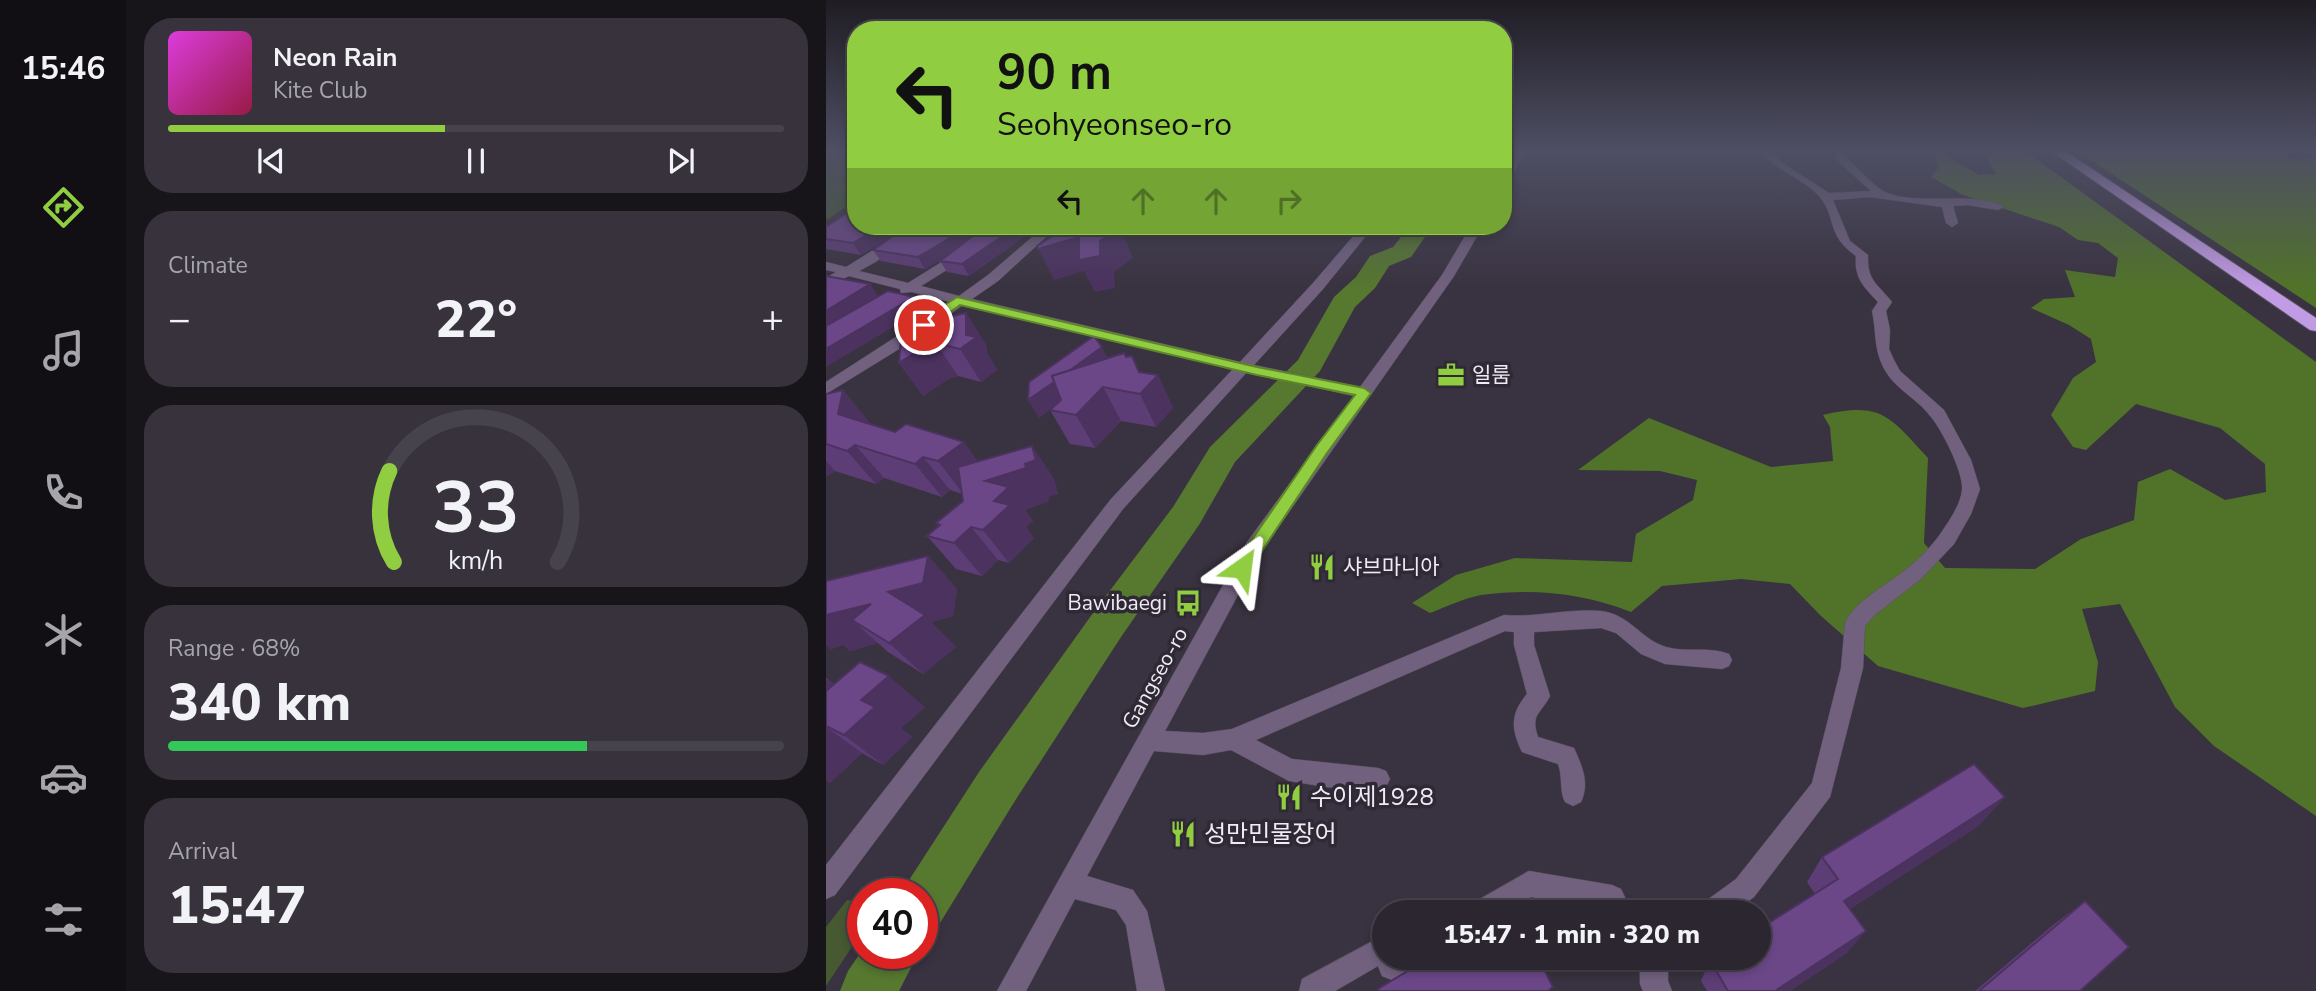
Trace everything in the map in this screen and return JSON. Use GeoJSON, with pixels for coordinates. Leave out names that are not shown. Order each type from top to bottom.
{"type":"FeatureCollection","features":[{"type":"Feature","properties":{"kind":"highway"},"geometry":{"type":"LineString","coordinates":[[2125,197],[2316,326]]}},
{"type":"Feature","properties":{"kind":"highway"},"geometry":{"type":"LineString","coordinates":[[2139,197],[2316,314]]}},
{"type":"Feature","properties":{"kind":"street"},"geometry":{"type":"LineString","coordinates":[[1728,900],[1745,888],[1822,789],[1853,668],[1855,623],[1869,608],[1914,574],[1947,539],[1962,514],[1971,489],[1963,460],[1938,414],[1894,373],[1887,360],[1882,349],[1883,330],[1879,311],[1885,302],[1865,280],[1861,271],[1862,256],[1845,243],[1826,197]]}},
{"type":"Feature","properties":{"kind":"street"},"geometry":{"type":"LineString","coordinates":[[1887,197],[1947,205],[1967,202],[1998,207]]}},
{"type":"Feature","properties":{"kind":"street"},"geometry":{"type":"LineString","coordinates":[[1947,205],[1952,223]]}},
{"type":"Feature","properties":{"kind":"street"},"geometry":{"type":"LineString","coordinates":[[826,283],[873,258],[906,235]]}},
{"type":"Feature","properties":{"kind":"street"},"geometry":{"type":"LineString","coordinates":[[891,299],[957,258],[986,235]]}},
{"type":"Feature","properties":{"kind":"street"},"geometry":{"type":"LineString","coordinates":[[826,389],[907,338],[957,300],[993,278],[1042,235]]}},
{"type":"Feature","properties":{"kind":"street"},"geometry":{"type":"LineString","coordinates":[[826,886],[1117,504],[1161,454],[1250,369],[1361,235]]}},
{"type":"Feature","properties":{"kind":"street","name":"Gangseo-ro"},"geometry":{"type":"LineString","coordinates":[[1011,991],[1254,547],[1448,276],[1472,235]]}},
{"type":"Feature","properties":{"kind":"street"},"geometry":{"type":"LineString","coordinates":[[826,266],[957,300],[1364,393]]}},
{"type":"Feature","properties":{"kind":"street"},"geometry":{"type":"LineString","coordinates":[[1147,740],[1203,744],[1233,739],[1504,623],[1524,626],[1578,621],[1613,622],[1665,657],[1722,660]]}},
{"type":"Feature","properties":{"kind":"street"},"geometry":{"type":"LineString","coordinates":[[1524,626],[1524,645],[1539,696],[1523,714],[1521,725],[1530,745],[1566,755],[1573,772],[1573,794]]}},
{"type":"Feature","properties":{"kind":"street"},"geometry":{"type":"LineString","coordinates":[[1233,739],[1289,771],[1378,779]]}},
{"type":"Feature","properties":{"kind":"street"},"geometry":{"type":"LineString","coordinates":[[1069,884],[1124,900],[1138,920],[1151,991]]}},
{"type":"Feature","properties":{"kind":"street"},"geometry":{"type":"LineString","coordinates":[[1502,900],[1529,884],[1613,900]]}},
{"type":"Feature","properties":{"kind":"street"},"geometry":{"type":"LineString","coordinates":[[1312,989],[1372,955]]}},
{"type":"Feature","properties":{"kind":"green space"},"geometry":{"type":"Polygon","coordinates":[[[826,197],[847,197],[847,206],[826,219],[826,197]]]}},
{"type":"Feature","properties":{"kind":"green space"},"geometry":{"type":"Polygon","coordinates":[[[1970,197],[2089,197],[2316,362],[2316,816],[2214,746],[2175,707],[2120,604],[2082,609],[2098,662],[2095,691],[2023,708],[1878,666],[1821,616],[1790,584],[1741,579],[1662,586],[1631,612],[1595,600],[1538,592],[1481,595],[1430,613],[1412,603],[1456,575],[1515,558],[1632,562],[1636,534],[1693,500],[1697,480],[1660,471],[1578,470],[1649,418],[1771,467],[1833,461],[1830,427],[1823,415],[1859,410],[1883,416],[1904,432],[1928,458],[1924,543],[1945,568],[2035,569],[2081,539],[2134,520],[2138,482],[2170,469],[2225,500],[2266,492],[2265,464],[2220,428],[2136,404],[2086,450],[2073,447],[2051,415],[2073,378],[2096,362],[2091,339],[2069,325],[2031,308],[2044,299],[2075,297],[2065,270],[2115,277],[2118,258],[2098,243],[2078,240],[2059,227],[1970,197]]]}},
{"type":"Feature","properties":{"kind":"green space"},"geometry":{"type":"Polygon","coordinates":[[[2147,197],[2316,197],[2316,308],[2147,197]]]}},
{"type":"Feature","properties":{"kind":"green space"},"geometry":{"type":"Polygon","coordinates":[[[847,900],[847,954],[826,986],[826,927],[847,900]]]}},
{"type":"Feature","properties":{"kind":"building"},"geometry":{"type":"Polygon","coordinates":[[[847,213],[847,235],[867,235],[853,243],[826,239],[826,227],[847,213]]]}},
{"type":"Feature","properties":{"kind":"building"},"geometry":{"type":"Polygon","coordinates":[[[894,235],[953,235],[918,257],[873,250],[894,235]]]}},
{"type":"Feature","properties":{"kind":"building"},"geometry":{"type":"Polygon","coordinates":[[[974,235],[1004,235],[962,264],[940,261],[974,235]]]}},
{"type":"Feature","properties":{"kind":"building"},"geometry":{"type":"Polygon","coordinates":[[[1054,235],[1109,235],[1100,241],[1100,256],[1079,260],[1079,237],[1038,249],[1037,246],[1054,235]]]}},
{"type":"Feature","properties":{"kind":"building"},"geometry":{"type":"Polygon","coordinates":[[[826,276],[870,284],[826,311],[826,276]]]}},
{"type":"Feature","properties":{"kind":"building"},"geometry":{"type":"Polygon","coordinates":[[[888,291],[914,297],[826,349],[826,326],[888,291]]]}},
{"type":"Feature","properties":{"kind":"building"},"geometry":{"type":"Polygon","coordinates":[[[966,313],[966,335],[977,337],[960,349],[936,343],[927,345],[899,363],[902,327],[966,313]]]}},
{"type":"Feature","properties":{"kind":"building"},"geometry":{"type":"Polygon","coordinates":[[[1094,336],[1102,347],[1069,371],[1052,376],[1054,382],[1028,400],[1029,382],[1094,336]]]}},
{"type":"Feature","properties":{"kind":"building"},"geometry":{"type":"Polygon","coordinates":[[[1124,353],[1126,357],[1132,356],[1139,372],[1158,375],[1140,394],[1103,387],[1076,415],[1050,410],[1061,400],[1052,376],[1124,353]]]}},
{"type":"Feature","properties":{"kind":"building"},"geometry":{"type":"Polygon","coordinates":[[[843,390],[838,414],[895,432],[906,424],[964,442],[938,461],[923,457],[915,464],[855,445],[847,451],[826,444],[826,394],[843,390]]]}},
{"type":"Feature","properties":{"kind":"building"},"geometry":{"type":"Polygon","coordinates":[[[1032,446],[1036,460],[1025,464],[1026,468],[985,481],[1009,487],[994,501],[1010,505],[983,530],[971,527],[954,543],[927,536],[940,525],[936,523],[963,501],[958,467],[1032,446]]]}},
{"type":"Feature","properties":{"kind":"building"},"geometry":{"type":"Polygon","coordinates":[[[928,556],[923,583],[888,592],[925,615],[889,643],[852,620],[871,604],[826,615],[826,581],[928,556]]]}},
{"type":"Feature","properties":{"kind":"building"},"geometry":{"type":"Polygon","coordinates":[[[860,662],[889,676],[861,700],[875,707],[844,735],[826,726],[826,691],[860,662]]]}},
{"type":"Feature","properties":{"kind":"building"},"geometry":{"type":"Polygon","coordinates":[[[1974,764],[2005,797],[1844,901],[1866,931],[1775,991],[1728,991],[1716,970],[1771,970],[1771,921],[1838,879],[1822,857],[1974,764]]]}},
{"type":"Feature","properties":{"kind":"building"},"geometry":{"type":"Polygon","coordinates":[[[2085,901],[2129,947],[2080,991],[1979,991],[2085,901]]]}},
{"type":"Feature","properties":{"kind":"building"},"geometry":{"type":"Polygon","coordinates":[[[1409,970],[1544,970],[1553,987],[1548,991],[1378,989],[1409,970]]]}},
{"type":"Feature","properties":{"kind":"waterway"},"geometry":{"type":"LineString","coordinates":[[938,880],[996,788],[1107,625],[1186,516],[1222,455],[1310,365],[1344,303],[1366,282],[1379,261],[1402,252],[1413,235]]}},
{"type":"Feature","properties":{"kind":"waterway"},"geometry":{"type":"LineString","coordinates":[[868,991],[882,969]]}},
{"type":"Feature","properties":{"kind":"place","name":"일룸"},"geometry":{"type":"Point","coordinates":[1451,375]}},
{"type":"Feature","properties":{"kind":"place","name":"샤브마니아"},"geometry":{"type":"Point","coordinates":[1322,567]}},
{"type":"Feature","properties":{"kind":"place","name":"Bawibaegi"},"geometry":{"type":"Point","coordinates":[1188,603]}},
{"type":"Feature","properties":{"kind":"place","name":"수이제1928"},"geometry":{"type":"Point","coordinates":[1289,797]}},
{"type":"Feature","properties":{"kind":"place","name":"성만민물장어"},"geometry":{"type":"Point","coordinates":[1183,834]}},
{"type":"Feature","properties":{"kind":"route"},"geometry":{"type":"LineString","coordinates":[[924,325],[957,300],[1257,371],[1364,393],[1322,449],[1242,568]]}}]}
